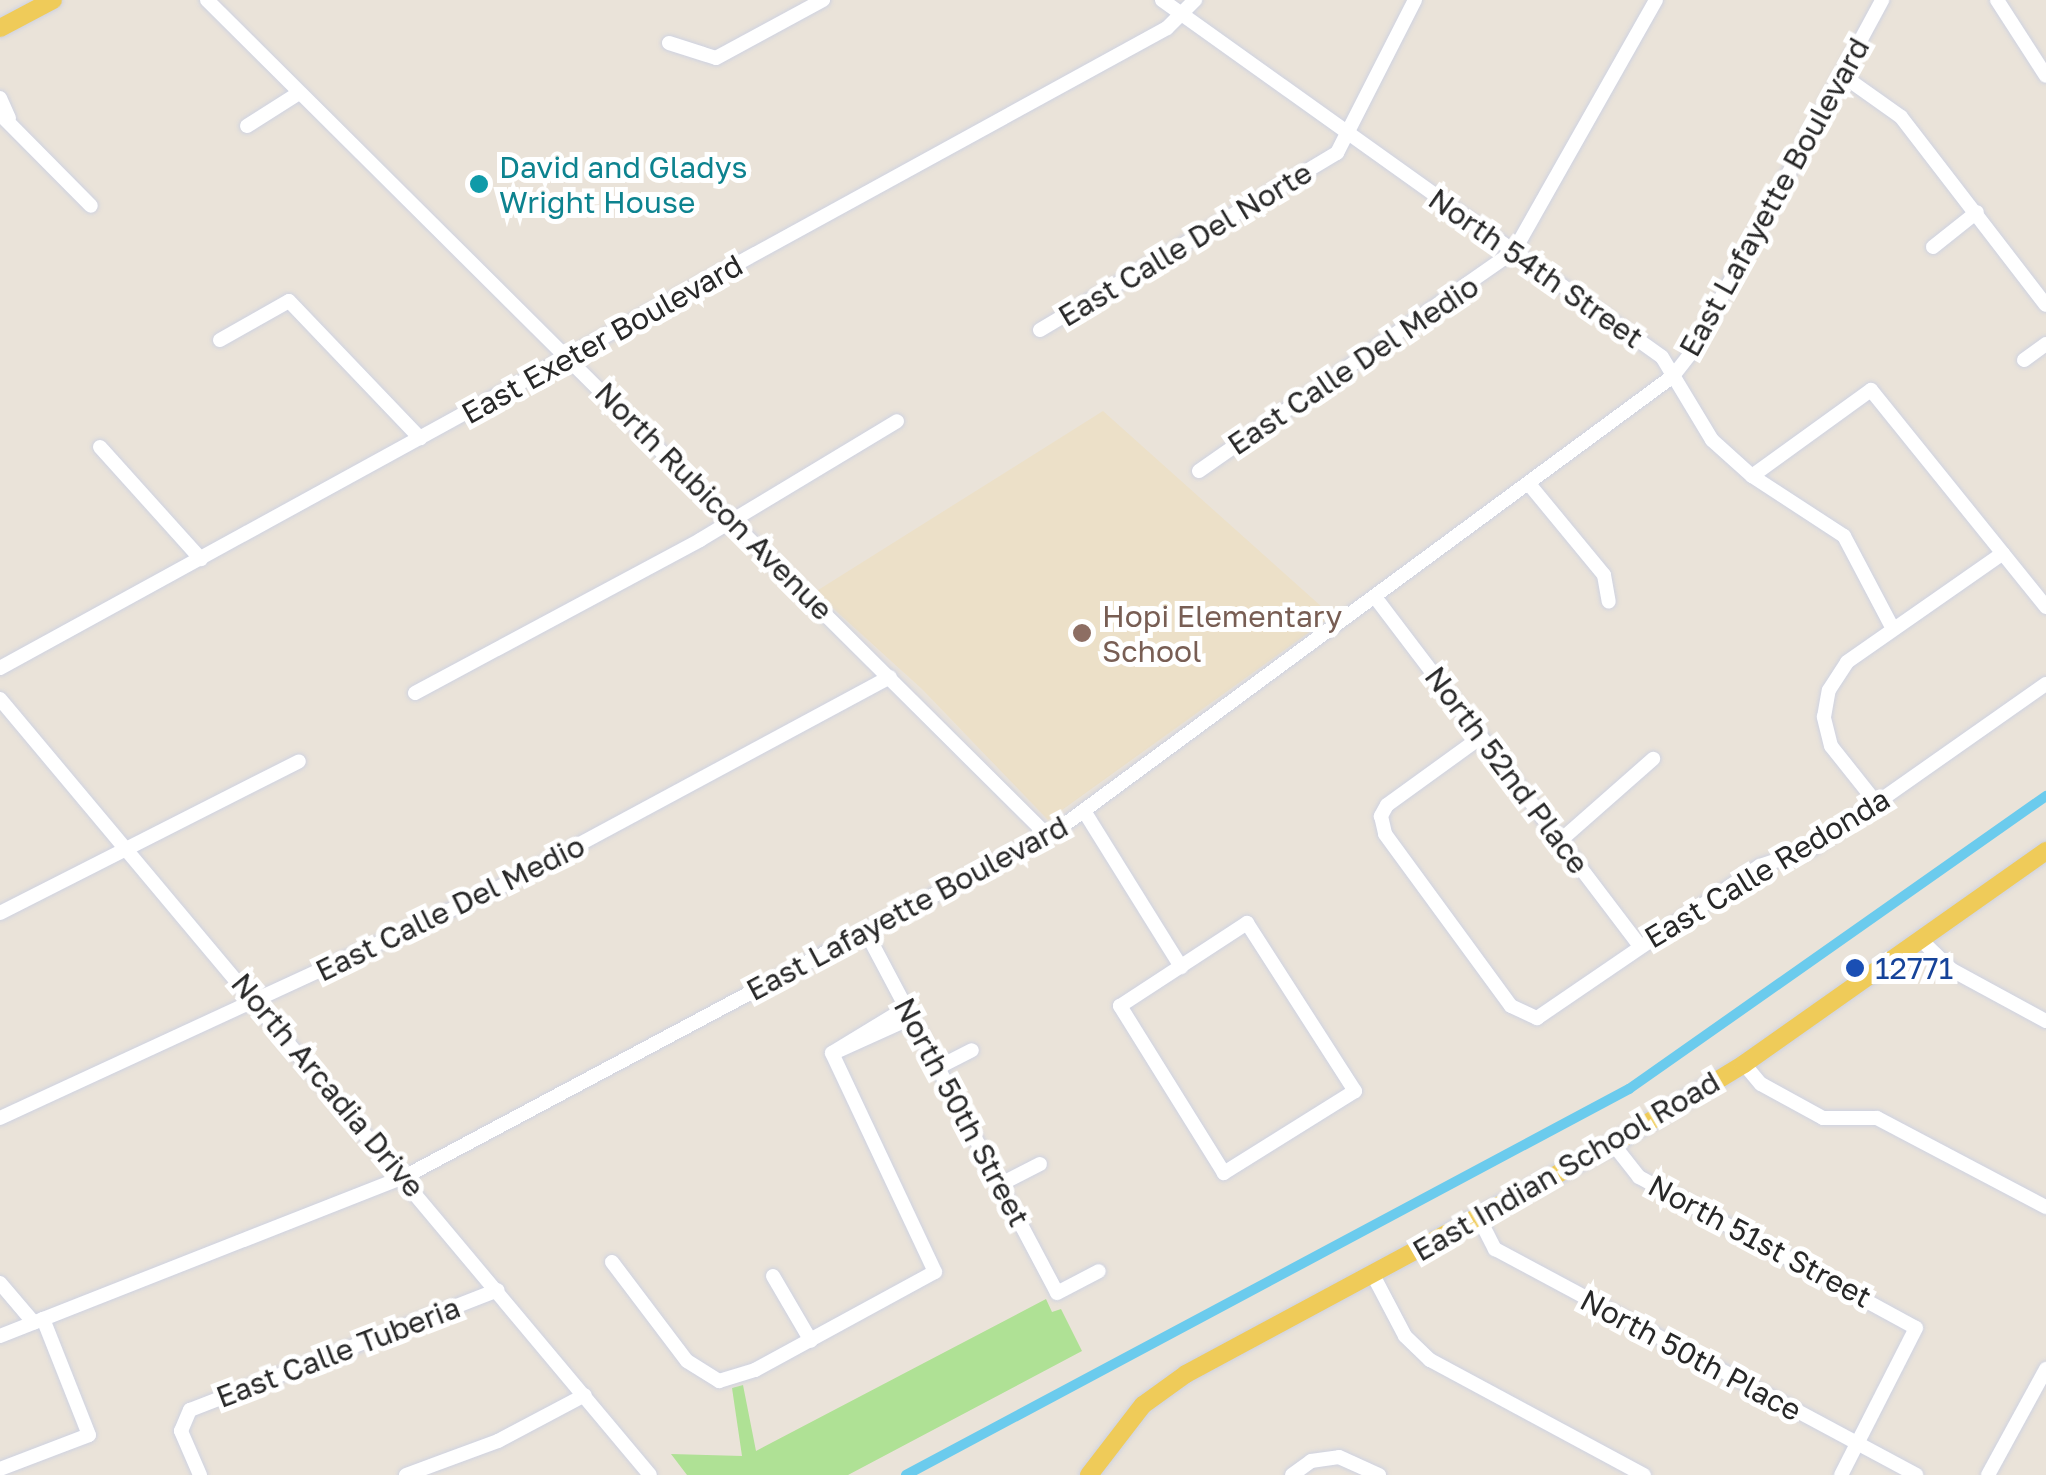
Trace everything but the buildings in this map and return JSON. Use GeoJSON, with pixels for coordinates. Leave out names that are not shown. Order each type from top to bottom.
{"type":"FeatureCollection","features":[{"type":"Feature","properties":{"kind":"main road"},"geometry":{"type":"LineString","coordinates":[[0,28],[53,0]]}},
{"type":"Feature","properties":{"kind":"main road","name":"East Indian School Road"},"geometry":{"type":"LineString","coordinates":[[1089,1475],[1153,1397],[1373,1274],[1480,1220],[1744,1064],[2046,851]]}},
{"type":"Feature","properties":{"kind":"street","name":"North Rubicon Avenue"},"geometry":{"type":"LineString","coordinates":[[207,0],[1048,836]]}},
{"type":"Feature","properties":{"kind":"street"},"geometry":{"type":"LineString","coordinates":[[670,42],[716,58],[824,0]]}},
{"type":"Feature","properties":{"kind":"street","name":"North 54th Street"},"geometry":{"type":"LineString","coordinates":[[1162,0],[1662,357],[1712,440],[1752,476],[1834,524],[1894,629]]}},
{"type":"Feature","properties":{"kind":"street","name":"East Exeter Boulevard"},"geometry":{"type":"LineString","coordinates":[[0,668],[1183,15],[1195,0]]}},
{"type":"Feature","properties":{"kind":"street","name":"East Calle Del Norte"},"geometry":{"type":"LineString","coordinates":[[1040,330],[1337,153],[1416,0]]}},
{"type":"Feature","properties":{"kind":"street","name":"East Calle Del Medio"},"geometry":{"type":"LineString","coordinates":[[1199,471],[1514,251],[1656,0]]}},
{"type":"Feature","properties":{"kind":"street","name":"East Lafayette Boulevard"},"geometry":{"type":"LineString","coordinates":[[0,1336],[406,1176],[1048,836],[1084,811],[1673,376],[1694,350],[1882,0]]}},
{"type":"Feature","properties":{"kind":"street"},"geometry":{"type":"LineString","coordinates":[[1997,0],[2046,76]]}},
{"type":"Feature","properties":{"kind":"street"},"geometry":{"type":"LineString","coordinates":[[1842,75],[1885,99],[2046,305]]}},
{"type":"Feature","properties":{"kind":"street"},"geometry":{"type":"LineString","coordinates":[[248,126],[299,93]]}},
{"type":"Feature","properties":{"kind":"street"},"geometry":{"type":"LineString","coordinates":[[0,98],[4,116],[92,206]]}},
{"type":"Feature","properties":{"kind":"street"},"geometry":{"type":"LineString","coordinates":[[1933,247],[1977,212]]}},
{"type":"Feature","properties":{"kind":"street"},"geometry":{"type":"LineString","coordinates":[[220,340],[289,302],[420,438]]}},
{"type":"Feature","properties":{"kind":"street"},"geometry":{"type":"LineString","coordinates":[[2024,360],[2046,344]]}},
{"type":"Feature","properties":{"kind":"street"},"geometry":{"type":"LineString","coordinates":[[1752,476],[1871,390],[2046,607]]}},
{"type":"Feature","properties":{"kind":"street"},"geometry":{"type":"LineString","coordinates":[[415,693],[732,522],[897,422]]}},
{"type":"Feature","properties":{"kind":"street"},"geometry":{"type":"LineString","coordinates":[[100,447],[201,559]]}},
{"type":"Feature","properties":{"kind":"street"},"geometry":{"type":"LineString","coordinates":[[1529,484],[1604,575],[1609,602]]}},
{"type":"Feature","properties":{"kind":"street"},"geometry":{"type":"LineString","coordinates":[[1878,805],[1831,746],[1824,717],[1829,690],[1847,662],[2003,552]]}},
{"type":"Feature","properties":{"kind":"street","name":"North 52nd Place"},"geometry":{"type":"LineString","coordinates":[[1375,598],[1638,944]]}},
{"type":"Feature","properties":{"kind":"street","name":"East Calle Del Medio"},"geometry":{"type":"LineString","coordinates":[[0,1118],[259,1002],[498,888],[890,676]]}},
{"type":"Feature","properties":{"kind":"street","name":"East Calle Redonda"},"geometry":{"type":"LineString","coordinates":[[1481,736],[1387,805],[1381,816],[1385,834],[1511,1006],[1536,1018],[1638,944],[1760,866],[1812,849],[2046,684]]}},
{"type":"Feature","properties":{"kind":"street","name":"North Arcadia Drive"},"geometry":{"type":"LineString","coordinates":[[0,699],[406,1176],[650,1475]]}},
{"type":"Feature","properties":{"kind":"street"},"geometry":{"type":"LineString","coordinates":[[1561,840],[1653,759]]}},
{"type":"Feature","properties":{"kind":"street"},"geometry":{"type":"LineString","coordinates":[[0,914],[299,761]]}},
{"type":"Feature","properties":{"kind":"street"},"geometry":{"type":"LineString","coordinates":[[1084,811],[1180,967]]}},
{"type":"Feature","properties":{"kind":"street"},"geometry":{"type":"LineString","coordinates":[[1248,923],[1355,1091],[1224,1173],[1120,1006],[1180,967],[1248,923]]}},
{"type":"Feature","properties":{"kind":"street","name":"North 50th Street"},"geometry":{"type":"LineString","coordinates":[[866,932],[1057,1292],[1100,1271]]}},
{"type":"Feature","properties":{"kind":"street"},"geometry":{"type":"LineString","coordinates":[[1922,941],[1952,970],[2046,1020]]}},
{"type":"Feature","properties":{"kind":"street"},"geometry":{"type":"LineString","coordinates":[[612,1262],[687,1361],[719,1381],[811,1341],[935,1272],[832,1053],[909,1013]]}},
{"type":"Feature","properties":{"kind":"street"},"geometry":{"type":"LineString","coordinates":[[937,1068],[972,1050]]}},
{"type":"Feature","properties":{"kind":"street"},"geometry":{"type":"LineString","coordinates":[[1744,1064],[1761,1084],[1823,1118],[1888,1122],[2046,1208]]}},
{"type":"Feature","properties":{"kind":"street","name":"North 51st Street"},"geometry":{"type":"LineString","coordinates":[[1613,1144],[1639,1176],[1916,1328],[1858,1445]]}},
{"type":"Feature","properties":{"kind":"street"},"geometry":{"type":"LineString","coordinates":[[999,1186],[1040,1164]]}},
{"type":"Feature","properties":{"kind":"street","name":"North 50th Place"},"geometry":{"type":"LineString","coordinates":[[1480,1220],[1495,1249],[1916,1475]]}},
{"type":"Feature","properties":{"kind":"street"},"geometry":{"type":"LineString","coordinates":[[1373,1274],[1405,1336],[1430,1360],[1644,1475]]}},
{"type":"Feature","properties":{"kind":"street"},"geometry":{"type":"LineString","coordinates":[[773,1276],[811,1341]]}},
{"type":"Feature","properties":{"kind":"street"},"geometry":{"type":"LineString","coordinates":[[0,1283],[38,1321],[89,1435],[0,1469]]}},
{"type":"Feature","properties":{"kind":"street","name":"East Calle Tuberia"},"geometry":{"type":"LineString","coordinates":[[200,1475],[181,1418],[497,1290]]}},
{"type":"Feature","properties":{"kind":"street"},"geometry":{"type":"LineString","coordinates":[[1988,1475],[2041,1391],[2046,1368]]}},
{"type":"Feature","properties":{"kind":"street"},"geometry":{"type":"LineString","coordinates":[[406,1475],[498,1441],[585,1395]]}},
{"type":"Feature","properties":{"kind":"street"},"geometry":{"type":"LineString","coordinates":[[1842,1475],[1858,1445]]}},
{"type":"Feature","properties":{"kind":"street"},"geometry":{"type":"LineString","coordinates":[[1292,1475],[1312,1461],[1338,1457],[1379,1475]]}},
{"type":"Feature","properties":{"kind":"street"},"geometry":{"type":"LineString","coordinates":[[29,1458],[36,1475]]}},
{"type":"Feature","properties":{"kind":"shaded area","name":"Hopi Elementary School"},"geometry":{"type":"Polygon","coordinates":[[[1103,411],[1332,616],[1048,820],[922,689],[815,592],[1103,411]]]}},
{"type":"Feature","properties":{"kind":"green space"},"geometry":{"type":"Polygon","coordinates":[[[1046,1299],[1052,1312],[1061,1309],[1082,1351],[848,1475],[687,1475],[671,1454],[742,1456],[732,1388],[743,1385],[756,1451],[1046,1299]]]}},
{"type":"Feature","properties":{"kind":"waterway"},"geometry":{"type":"LineString","coordinates":[[906,1475],[1629,1089],[2046,796]]}},
{"type":"Feature","properties":{"kind":"place","name":"David and Gladys Wright House"},"geometry":{"type":"Point","coordinates":[479,184]}},
{"type":"Feature","properties":{"kind":"place","name":"Hopi Elementary School"},"geometry":{"type":"Point","coordinates":[1082,633]}},
{"type":"Feature","properties":{"kind":"place","name":"12771"},"geometry":{"type":"Point","coordinates":[1855,968]}}]}
